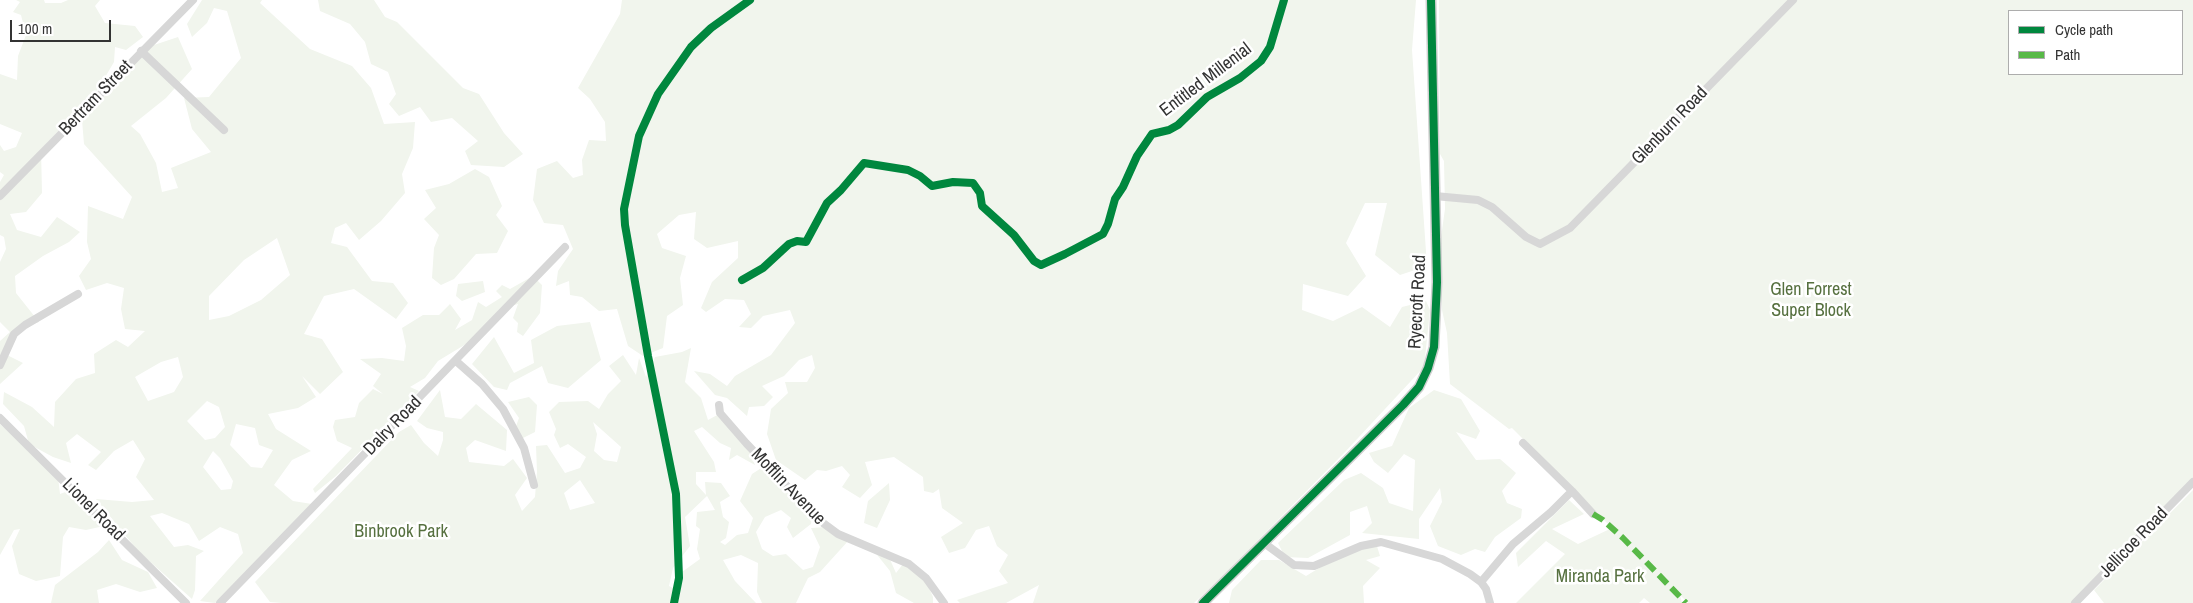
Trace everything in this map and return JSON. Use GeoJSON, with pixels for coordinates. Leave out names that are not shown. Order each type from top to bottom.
{"type":"FeatureCollection","features":[{"type":"Feature","properties":{"kind":"street","name":"Bertram Street"},"geometry":{"type":"LineString","coordinates":[[0,196],[193,0]]}},
{"type":"Feature","properties":{"kind":"street","name":"Ryecroft Road"},"geometry":{"type":"LineString","coordinates":[[1203,603],[1403,406],[1419,387],[1428,368],[1434,347],[1436,282],[1431,0]]}},
{"type":"Feature","properties":{"kind":"street","name":"Glenburn Road"},"geometry":{"type":"LineString","coordinates":[[1435,196],[1478,200],[1492,207],[1526,237],[1540,244],[1570,228],[1793,0]]}},
{"type":"Feature","properties":{"kind":"street"},"geometry":{"type":"LineString","coordinates":[[142,51],[224,130]]}},
{"type":"Feature","properties":{"kind":"street","name":"Dalry Road"},"geometry":{"type":"LineString","coordinates":[[220,603],[565,247]]}},
{"type":"Feature","properties":{"kind":"street"},"geometry":{"type":"LineString","coordinates":[[0,365],[14,334],[25,325],[78,294]]}},
{"type":"Feature","properties":{"kind":"street"},"geometry":{"type":"LineString","coordinates":[[456,360],[482,384],[503,409],[524,448],[534,485]]}},
{"type":"Feature","properties":{"kind":"street","name":"Mofflin Avenue"},"geometry":{"type":"LineString","coordinates":[[719,405],[720,413],[742,439],[819,520],[838,534],[909,564],[926,578],[944,603]]}},
{"type":"Feature","properties":{"kind":"street","name":"Lionel Road"},"geometry":{"type":"LineString","coordinates":[[0,418],[186,603]]}},
{"type":"Feature","properties":{"kind":"street"},"geometry":{"type":"LineString","coordinates":[[1523,443],[1572,490],[1593,514]]}},
{"type":"Feature","properties":{"kind":"street","name":"Jellicoe Road"},"geometry":{"type":"LineString","coordinates":[[2075,603],[2193,482]]}},
{"type":"Feature","properties":{"kind":"street"},"geometry":{"type":"LineString","coordinates":[[1481,582],[1513,544],[1551,512],[1572,490]]}},
{"type":"Feature","properties":{"kind":"street"},"geometry":{"type":"LineString","coordinates":[[1264,543],[1294,566],[1314,566],[1361,546],[1381,542],[1442,559],[1481,582],[1486,589],[1490,603]]}},
{"type":"Feature","properties":{"kind":"green space"},"geometry":{"type":"Polygon","coordinates":[[[16,0],[44,0],[45,3],[61,3],[68,0],[100,0],[95,6],[105,23],[135,26],[143,37],[126,50],[115,47],[114,62],[97,91],[41,149],[42,193],[26,212],[10,214],[17,230],[41,237],[57,217],[80,232],[69,242],[43,256],[15,276],[16,293],[39,322],[15,330],[5,354],[23,363],[0,384],[0,341],[10,332],[0,322],[0,262],[6,249],[4,237],[0,235],[0,182],[4,175],[0,172],[0,145],[4,151],[16,147],[22,133],[0,124],[0,74],[17,80],[18,56],[26,35],[21,15],[13,12],[20,2],[16,0]]]}},
{"type":"Feature","properties":{"kind":"green space"},"geometry":{"type":"Polygon","coordinates":[[[202,0],[262,0],[260,3],[310,49],[352,66],[371,88],[384,124],[415,122],[413,148],[402,174],[405,193],[381,221],[359,240],[346,223],[335,228],[331,243],[347,247],[372,281],[393,283],[408,303],[396,319],[354,289],[324,296],[304,334],[322,339],[343,372],[320,394],[302,376],[316,397],[298,408],[268,414],[276,429],[311,451],[292,460],[274,485],[293,501],[312,504],[215,603],[200,601],[243,553],[238,534],[220,527],[199,541],[189,524],[162,513],[150,516],[174,547],[188,545],[204,551],[196,556],[195,590],[192,599],[138,551],[96,499],[132,502],[154,500],[136,477],[145,459],[133,440],[114,451],[96,470],[88,465],[101,452],[77,434],[66,443],[71,463],[53,457],[29,444],[24,426],[3,404],[4,392],[32,407],[54,427],[55,402],[76,379],[95,373],[94,354],[116,340],[128,347],[145,331],[125,329],[121,309],[124,288],[107,283],[86,290],[79,276],[91,259],[87,242],[88,206],[123,219],[132,197],[84,144],[82,120],[151,46],[178,37],[192,69],[166,98],[131,126],[140,134],[156,163],[162,192],[178,188],[171,168],[211,152],[192,129],[184,98],[209,97],[241,58],[227,11],[214,8],[207,23],[192,37],[187,24],[202,0]],[[277,238],[244,260],[209,296],[209,320],[229,316],[261,300],[290,275],[277,238]],[[178,357],[161,362],[135,377],[148,401],[174,392],[183,377],[178,357]],[[207,401],[187,421],[205,440],[215,438],[225,427],[219,407],[207,401]],[[236,424],[230,445],[251,467],[262,468],[273,450],[259,445],[255,428],[236,424]],[[213,451],[203,467],[221,490],[231,489],[233,481],[220,458],[213,451]]]}},
{"type":"Feature","properties":{"kind":"green space"},"geometry":{"type":"Polygon","coordinates":[[[318,0],[374,0],[385,17],[397,22],[463,88],[479,94],[504,133],[523,154],[504,167],[471,165],[465,151],[478,141],[452,118],[431,122],[420,107],[399,116],[389,104],[396,94],[388,72],[371,64],[365,42],[350,24],[320,11],[318,0]]]}},
{"type":"Feature","properties":{"kind":"green space"},"geometry":{"type":"Polygon","coordinates":[[[622,0],[1416,0],[1412,50],[1427,266],[1400,275],[1375,255],[1387,203],[1365,203],[1346,243],[1366,276],[1348,296],[1303,284],[1302,310],[1333,321],[1362,307],[1390,327],[1402,307],[1426,301],[1430,310],[1424,367],[1345,452],[1194,603],[1033,603],[1039,585],[1006,603],[960,603],[957,600],[1008,583],[999,571],[1008,555],[997,546],[989,526],[976,530],[965,548],[949,553],[941,537],[963,523],[942,508],[939,489],[933,493],[924,491],[923,477],[894,457],[865,462],[872,485],[860,498],[842,487],[850,475],[842,466],[826,471],[817,470],[805,480],[776,460],[767,434],[771,409],[788,393],[785,382],[807,382],[815,368],[812,355],[799,360],[784,376],[762,386],[773,397],[764,406],[749,407],[747,416],[727,398],[715,395],[694,371],[710,374],[727,386],[735,376],[771,355],[795,323],[790,310],[763,316],[751,328],[739,327],[751,314],[744,300],[725,299],[706,312],[701,308],[712,282],[738,258],[738,241],[707,248],[694,239],[696,212],[679,215],[657,234],[662,248],[686,256],[680,278],[683,305],[667,316],[663,348],[643,356],[628,346],[617,309],[599,311],[582,297],[570,295],[569,281],[556,286],[558,271],[573,249],[563,225],[544,223],[533,200],[537,169],[557,161],[573,178],[583,175],[582,160],[589,140],[606,141],[605,122],[590,99],[578,88],[620,14],[622,0]]]}},
{"type":"Feature","properties":{"kind":"green space","name":"Glen Forrest Super Block"},"geometry":{"type":"Polygon","coordinates":[[[1439,0],[2193,0],[2193,482],[2075,603],[1688,603],[1680,595],[1682,603],[1650,603],[1644,598],[1639,603],[1516,603],[1565,554],[1546,541],[1518,567],[1516,553],[1569,500],[1584,514],[1552,529],[1578,544],[1612,528],[1512,428],[1509,429],[1450,384],[1447,333],[1442,310],[1441,237],[1445,209],[1444,161],[1440,154],[1439,0]]]}},
{"type":"Feature","properties":{"kind":"green space"},"geometry":{"type":"Polygon","coordinates":[[[475,169],[489,177],[502,206],[496,215],[508,231],[497,253],[476,254],[454,279],[441,285],[432,278],[434,248],[439,235],[424,219],[436,208],[425,190],[449,184],[475,169]]]}},
{"type":"Feature","properties":{"kind":"green space"},"geometry":{"type":"Polygon","coordinates":[[[533,276],[542,285],[540,313],[523,336],[517,332],[518,323],[513,318],[518,304],[501,309],[466,344],[438,361],[425,378],[410,387],[419,391],[336,476],[315,493],[313,489],[352,448],[337,441],[333,427],[335,420],[355,417],[359,403],[373,389],[383,394],[373,386],[381,374],[360,359],[382,358],[404,361],[406,346],[402,328],[423,315],[439,315],[450,304],[461,319],[455,330],[472,320],[478,302],[486,307],[502,297],[496,291],[502,285],[510,289],[533,276]]]}},
{"type":"Feature","properties":{"kind":"green space"},"geometry":{"type":"Polygon","coordinates":[[[483,281],[485,292],[462,301],[456,296],[458,284],[483,281]]]}},
{"type":"Feature","properties":{"kind":"green space"},"geometry":{"type":"Polygon","coordinates":[[[590,322],[601,360],[568,388],[548,383],[542,366],[510,383],[507,390],[494,387],[472,364],[494,337],[514,373],[534,363],[531,340],[557,326],[590,322]]]}},
{"type":"Feature","properties":{"kind":"green space","name":"Binbrook Park"},"geometry":{"type":"Polygon","coordinates":[[[691,348],[685,382],[701,398],[708,420],[721,413],[745,440],[755,465],[737,455],[729,460],[731,448],[720,443],[702,427],[694,431],[714,462],[716,472],[696,472],[696,484],[706,495],[705,482],[721,483],[730,496],[720,502],[723,517],[729,522],[726,538],[720,542],[725,545],[737,535],[748,533],[753,518],[740,501],[752,474],[766,465],[812,516],[811,524],[793,538],[787,527],[791,518],[781,510],[765,517],[756,532],[762,549],[773,556],[786,554],[803,570],[813,567],[820,547],[811,528],[826,527],[849,540],[820,572],[808,578],[796,603],[762,603],[757,592],[758,563],[741,555],[723,560],[735,581],[756,603],[282,603],[270,602],[255,582],[399,432],[411,425],[424,443],[438,456],[443,440],[443,432],[427,428],[417,421],[440,390],[445,417],[461,419],[476,404],[507,430],[506,451],[475,440],[466,448],[469,462],[504,466],[513,459],[527,478],[515,495],[522,511],[535,497],[537,472],[536,446],[547,445],[565,473],[580,468],[586,457],[568,444],[560,448],[554,435],[556,429],[549,412],[559,402],[588,401],[599,409],[608,394],[621,381],[609,366],[623,355],[636,375],[639,358],[646,377],[655,357],[682,352],[691,348]],[[593,422],[597,434],[594,451],[604,460],[617,462],[621,447],[593,422]],[[580,480],[564,493],[570,510],[595,503],[580,480]],[[707,496],[685,517],[690,546],[673,568],[669,586],[679,591],[682,572],[700,559],[697,549],[700,529],[696,526],[697,512],[715,510],[707,496]]]}},
{"type":"Feature","properties":{"kind":"green space"},"geometry":{"type":"Polygon","coordinates":[[[1434,390],[1461,399],[1480,431],[1476,439],[1456,432],[1476,460],[1500,459],[1516,473],[1502,491],[1507,503],[1522,509],[1521,518],[1495,537],[1485,552],[1475,549],[1461,555],[1438,546],[1430,526],[1442,502],[1440,488],[1419,519],[1419,539],[1362,533],[1372,523],[1367,506],[1350,512],[1350,535],[1308,558],[1285,557],[1278,543],[1344,480],[1361,473],[1383,488],[1389,503],[1413,511],[1415,460],[1404,454],[1388,473],[1374,462],[1369,453],[1392,446],[1409,408],[1434,390]]]}},
{"type":"Feature","properties":{"kind":"green space"},"geometry":{"type":"Polygon","coordinates":[[[529,397],[537,405],[535,432],[523,438],[515,429],[519,418],[508,402],[529,397]]]}},
{"type":"Feature","properties":{"kind":"green space"},"geometry":{"type":"Polygon","coordinates":[[[0,424],[58,477],[60,494],[71,490],[87,511],[104,526],[86,530],[69,527],[63,537],[60,576],[36,581],[19,574],[12,546],[20,529],[14,530],[0,555],[0,424]]]}},
{"type":"Feature","properties":{"kind":"green space"},"geometry":{"type":"Polygon","coordinates":[[[889,483],[890,500],[877,528],[864,523],[868,501],[889,483]]]}},
{"type":"Feature","properties":{"kind":"green space"},"geometry":{"type":"Polygon","coordinates":[[[2193,490],[2193,603],[2104,603],[2094,590],[2193,490]]]}},
{"type":"Feature","properties":{"kind":"green space"},"geometry":{"type":"Polygon","coordinates":[[[109,540],[122,560],[148,572],[157,588],[140,592],[116,584],[97,590],[99,603],[51,603],[55,585],[98,552],[109,540]]]}},
{"type":"Feature","properties":{"kind":"green space"},"geometry":{"type":"Polygon","coordinates":[[[1376,543],[1380,556],[1366,560],[1380,568],[1363,586],[1364,603],[1229,603],[1232,590],[1261,560],[1279,560],[1306,576],[1334,559],[1376,543]]]}},
{"type":"Feature","properties":{"kind":"green space"},"geometry":{"type":"Polygon","coordinates":[[[874,551],[888,555],[896,573],[903,564],[922,572],[933,597],[933,603],[914,603],[896,593],[890,571],[874,551]]]}},
{"type":"Feature","properties":{"kind":"marked path"},"geometry":{"type":"LineString","coordinates":[[1593,514],[1603,520],[1623,538],[1686,603]]}},
{"type":"Feature","properties":{"kind":"cycle path"},"geometry":{"type":"LineString","coordinates":[[674,603],[679,578],[676,494],[648,356],[625,225],[624,209],[639,136],[658,94],[691,47],[711,28],[750,0]]}},
{"type":"Feature","properties":{"kind":"cycle path","name":"Entitled Millenial"},"geometry":{"type":"LineString","coordinates":[[742,280],[763,268],[789,244],[797,241],[806,242],[827,203],[864,163],[908,170],[920,176],[932,186],[953,182],[973,183],[980,193],[982,206],[1014,235],[1034,261],[1041,265],[1065,254],[1103,234],[1115,199],[1123,187],[1137,156],[1152,134],[1169,130],[1178,125],[1207,97],[1240,78],[1261,61],[1270,47],[1284,0]]}},
{"type":"Feature","properties":{"kind":"cycle path"},"geometry":{"type":"LineString","coordinates":[[1203,603],[1403,405],[1419,387],[1428,368],[1434,347],[1437,282],[1431,0]]}},
{"type":"Feature","properties":{"kind":"park label","name":"Miranda Park"},"geometry":{"type":"Point","coordinates":[1600,577]}}]}
